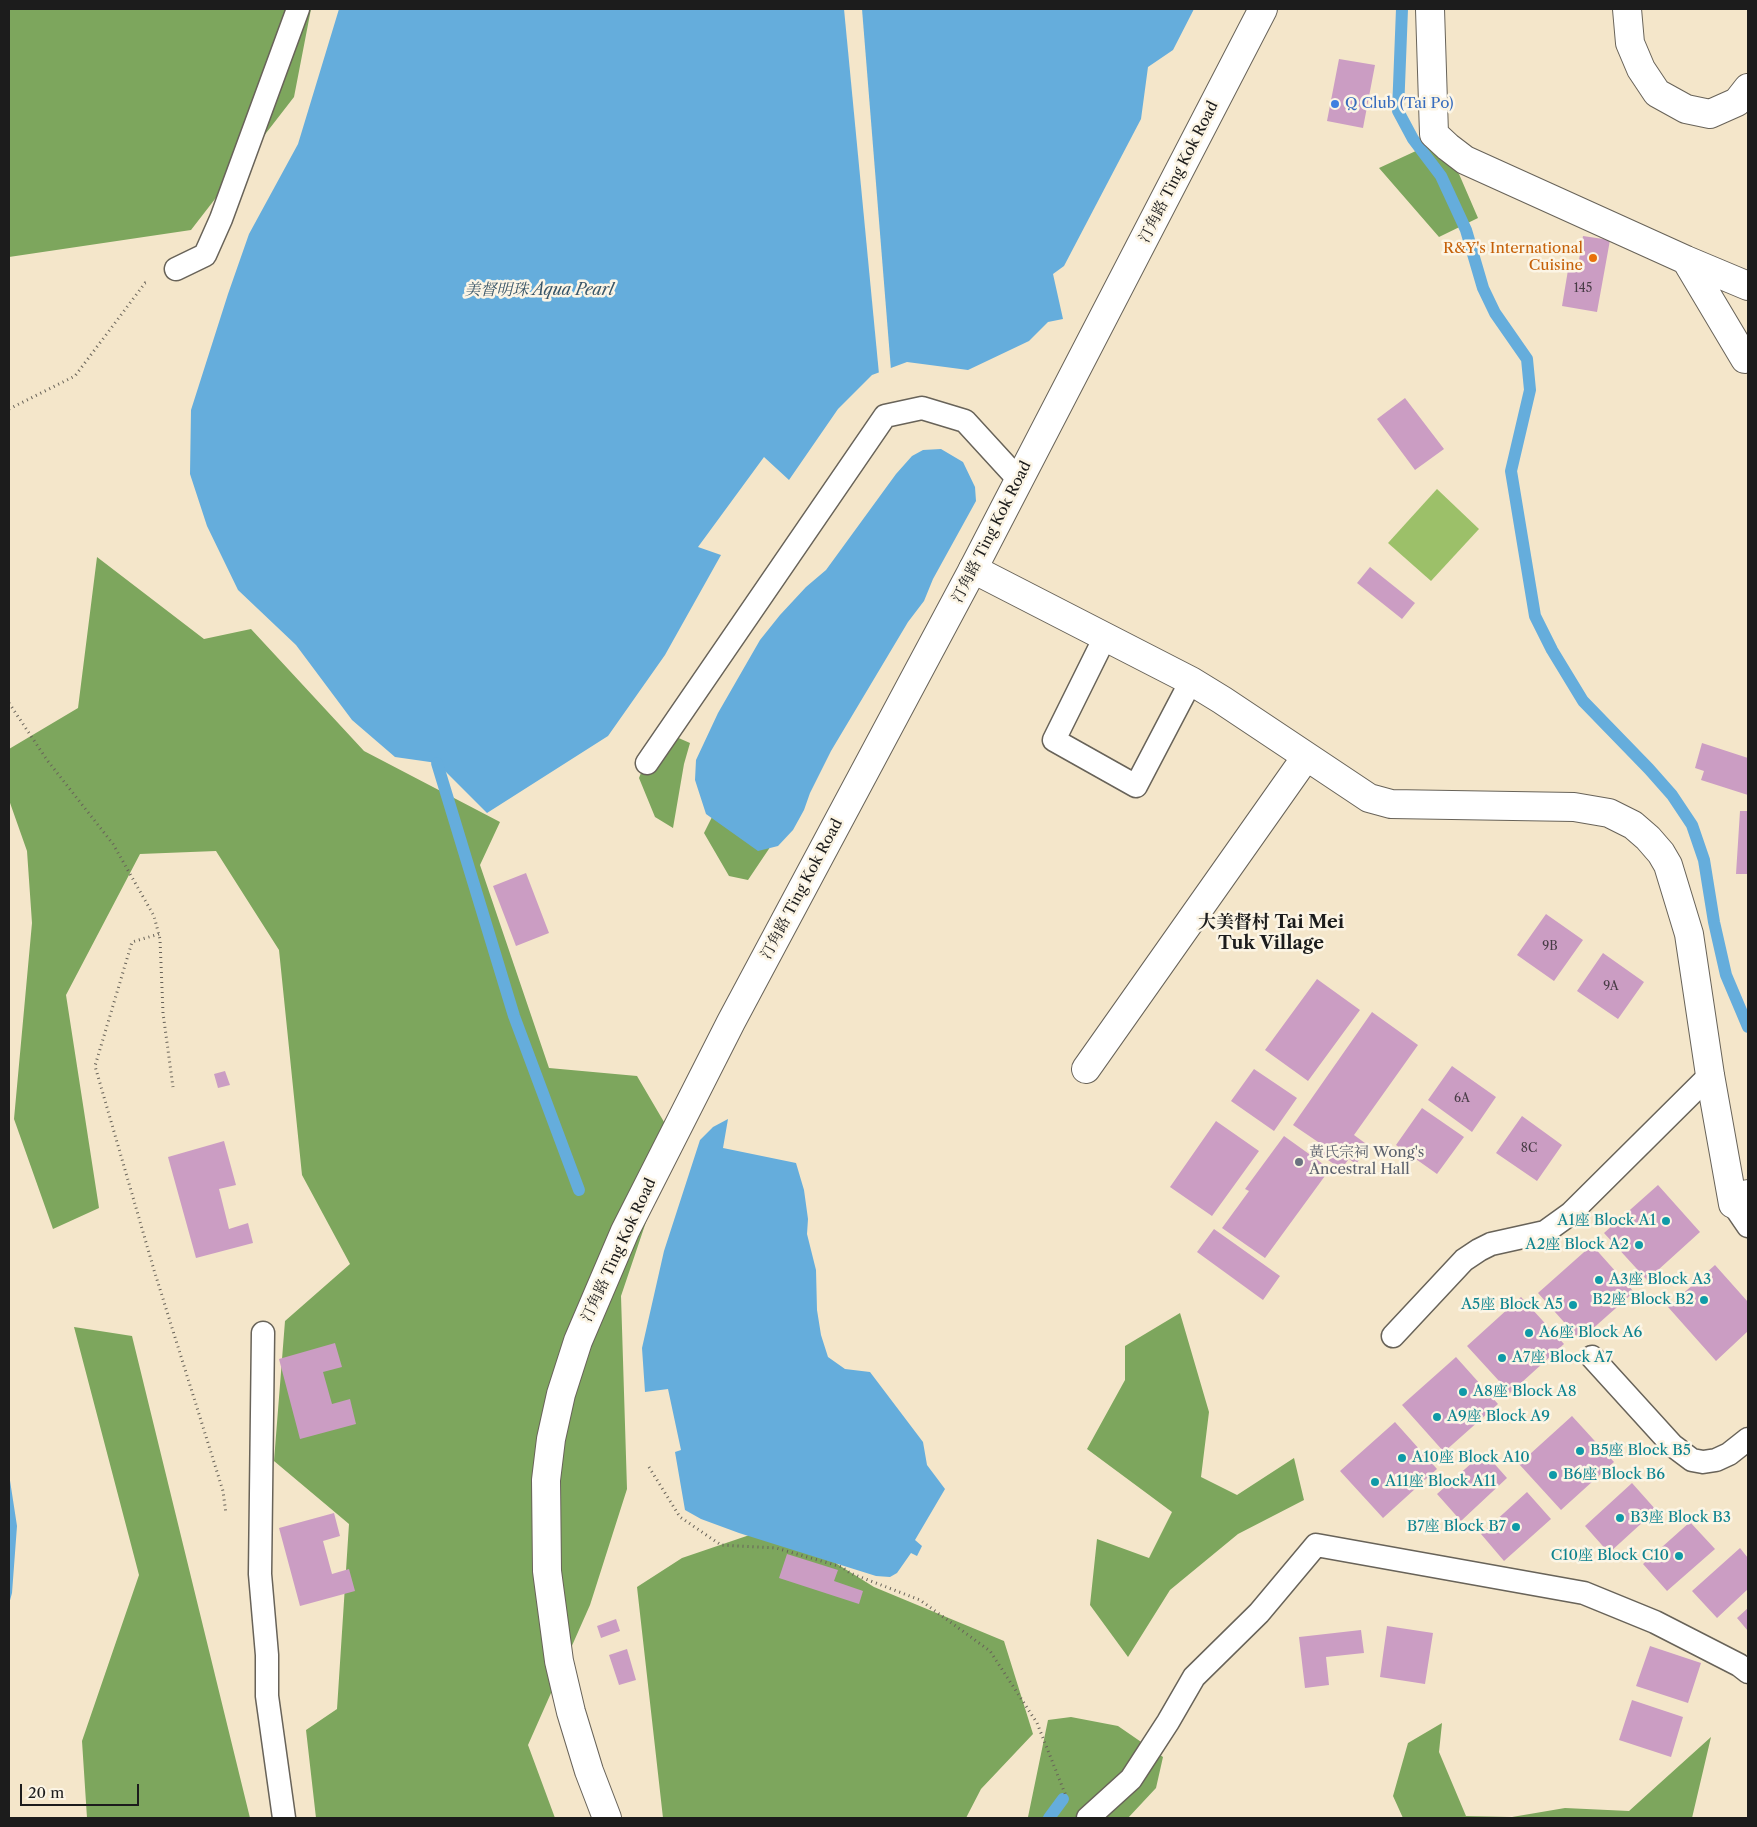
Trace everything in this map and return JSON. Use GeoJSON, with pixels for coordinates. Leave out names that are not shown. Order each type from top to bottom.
{"type":"FeatureCollection","features":[{"type":"Feature","properties":{"kind":"street","name":"汀角路 Ting Kok Road"},"geometry":{"type":"LineString","coordinates":[[607,1818],[589,1771],[569,1704],[559,1661],[547,1571],[546,1480],[551,1439],[561,1394],[578,1341],[625,1231],[731,1022],[973,569],[1263,9]]}},
{"type":"Feature","properties":{"kind":"street"},"geometry":{"type":"LineString","coordinates":[[1430,9],[1434,134],[1465,160],[1748,286]]}},
{"type":"Feature","properties":{"kind":"street"},"geometry":{"type":"LineString","coordinates":[[1627,9],[1630,43],[1641,69],[1657,92],[1686,109],[1710,114],[1737,102],[1748,88]]}},
{"type":"Feature","properties":{"kind":"street"},"geometry":{"type":"LineString","coordinates":[[1686,260],[1745,358]]}},
{"type":"Feature","properties":{"kind":"street"},"geometry":{"type":"LineString","coordinates":[[973,569],[1191,681],[1369,798],[1391,804],[1574,807],[1609,813],[1633,825],[1648,838],[1661,853],[1668,865],[1689,934],[1710,1075],[1743,1208]]}},
{"type":"Feature","properties":{"kind":"street"},"geometry":{"type":"LineString","coordinates":[[1086,1069],[1306,757]]}},
{"type":"Feature","properties":{"kind":"lane"},"geometry":{"type":"LineString","coordinates":[[176,270],[205,255],[221,220],[298,9]]}},
{"type":"Feature","properties":{"kind":"lane"},"geometry":{"type":"LineString","coordinates":[[647,763],[885,416],[922,408],[965,421],[1019,480]]}},
{"type":"Feature","properties":{"kind":"lane"},"geometry":{"type":"LineString","coordinates":[[1105,636],[1054,740],[1136,786],[1191,681]]}},
{"type":"Feature","properties":{"kind":"lane"},"geometry":{"type":"LineString","coordinates":[[1393,1336],[1464,1260],[1490,1244],[1545,1232],[1570,1214],[1710,1075]]}},
{"type":"Feature","properties":{"kind":"lane"},"geometry":{"type":"LineString","coordinates":[[263,1333],[260,1574],[267,1655],[268,1696],[284,1818]]}},
{"type":"Feature","properties":{"kind":"lane"},"geometry":{"type":"LineString","coordinates":[[1592,1357],[1672,1445],[1692,1460],[1703,1462],[1716,1460],[1729,1454],[1748,1439]]}},
{"type":"Feature","properties":{"kind":"lane"},"geometry":{"type":"LineString","coordinates":[[1088,1818],[1131,1779],[1168,1722],[1194,1677],[1259,1613],[1316,1545],[1584,1593],[1655,1622],[1739,1665],[1748,1672]]}},
{"type":"Feature","properties":{"kind":"path"},"geometry":{"type":"LineString","coordinates":[[9,409],[75,376],[146,283]]}},
{"type":"Feature","properties":{"kind":"path"},"geometry":{"type":"LineString","coordinates":[[9,703],[48,760],[113,844],[154,916],[158,934],[163,1013],[173,1087]]}},
{"type":"Feature","properties":{"kind":"path"},"geometry":{"type":"LineString","coordinates":[[158,934],[132,942],[95,1066],[154,1270],[223,1491],[227,1520]]}},
{"type":"Feature","properties":{"kind":"path"},"geometry":{"type":"LineString","coordinates":[[649,1467],[680,1518],[720,1545],[776,1548],[842,1568],[850,1573],[920,1600],[990,1651],[1037,1723],[1069,1803]]}},
{"type":"Feature","properties":{"kind":"green space"},"geometry":{"type":"Polygon","coordinates":[[[9,9],[311,9],[294,97],[191,230],[9,257],[9,9]]]}},
{"type":"Feature","properties":{"kind":"green space"},"geometry":{"type":"Polygon","coordinates":[[[1431,144],[1459,174],[1478,218],[1439,237],[1379,168],[1431,144]]]}},
{"type":"Feature","properties":{"kind":"green space"},"geometry":{"type":"Polygon","coordinates":[[[1437,489],[1479,529],[1431,581],[1388,543],[1437,489]]]}},
{"type":"Feature","properties":{"kind":"green space"},"geometry":{"type":"Polygon","coordinates":[[[97,557],[204,639],[251,629],[364,751],[500,822],[480,865],[549,1068],[637,1076],[674,1139],[621,1296],[627,1489],[590,1605],[528,1745],[555,1818],[316,1818],[306,1730],[337,1709],[349,1524],[274,1461],[285,1321],[350,1264],[302,1175],[279,950],[216,851],[140,854],[66,995],[99,1208],[53,1229],[14,1119],[32,923],[27,851],[9,800],[9,749],[78,708],[97,557]]]}},
{"type":"Feature","properties":{"kind":"green space"},"geometry":{"type":"Polygon","coordinates":[[[658,729],[690,743],[684,764],[673,828],[655,817],[639,778],[658,729]]]}},
{"type":"Feature","properties":{"kind":"green space"},"geometry":{"type":"Polygon","coordinates":[[[721,799],[787,822],[748,880],[729,876],[704,833],[721,799]]]}},
{"type":"Feature","properties":{"kind":"green space"},"geometry":{"type":"Polygon","coordinates":[[[1180,1313],[1209,1412],[1201,1477],[1237,1495],[1294,1458],[1304,1500],[1238,1534],[1170,1590],[1128,1657],[1090,1605],[1097,1539],[1149,1558],[1172,1512],[1087,1449],[1125,1380],[1125,1346],[1180,1313]]]}},
{"type":"Feature","properties":{"kind":"green space"},"geometry":{"type":"Polygon","coordinates":[[[74,1327],[132,1336],[250,1818],[87,1818],[82,1741],[139,1575],[74,1327]]]}},
{"type":"Feature","properties":{"kind":"green space"},"geometry":{"type":"Polygon","coordinates":[[[776,1526],[874,1587],[1004,1641],[1033,1734],[981,1789],[966,1818],[663,1818],[637,1587],[682,1558],[776,1526]]]}},
{"type":"Feature","properties":{"kind":"green space"},"geometry":{"type":"Polygon","coordinates":[[[1071,1717],[1118,1726],[1163,1757],[1156,1788],[1128,1818],[1028,1817],[1048,1720],[1071,1717]]]}},
{"type":"Feature","properties":{"kind":"green space"},"geometry":{"type":"Polygon","coordinates":[[[1442,1723],[1439,1752],[1466,1816],[1512,1817],[1565,1808],[1629,1811],[1711,1737],[1692,1818],[1403,1818],[1393,1796],[1408,1743],[1442,1723]]]}},
{"type":"Feature","properties":{"kind":"water","name":"美督明珠 Aqua Pearl"},"geometry":{"type":"Polygon","coordinates":[[[339,9],[1194,9],[1173,50],[1148,67],[1141,119],[1064,266],[1053,274],[1063,319],[1048,322],[1029,341],[968,370],[907,362],[872,375],[838,409],[789,480],[764,457],[698,547],[721,555],[665,655],[608,736],[487,813],[437,763],[395,757],[352,720],[296,645],[238,590],[207,526],[190,474],[191,410],[228,294],[249,234],[298,144],[339,9]]]}},
{"type":"Feature","properties":{"kind":"water"},"geometry":{"type":"Polygon","coordinates":[[[941,449],[963,462],[975,487],[976,501],[933,579],[924,601],[908,622],[831,751],[793,830],[778,846],[758,851],[706,814],[695,780],[696,760],[718,713],[760,640],[806,587],[826,570],[896,474],[912,456],[923,450],[941,449]]]}},
{"type":"Feature","properties":{"kind":"water"},"geometry":{"type":"Polygon","coordinates":[[[728,1119],[723,1148],[796,1163],[804,1190],[808,1219],[807,1234],[816,1270],[817,1310],[821,1335],[828,1357],[845,1369],[870,1372],[923,1442],[927,1465],[945,1489],[915,1540],[922,1546],[917,1556],[911,1553],[897,1573],[890,1577],[876,1576],[739,1533],[701,1519],[685,1510],[675,1452],[681,1450],[668,1389],[645,1392],[642,1348],[664,1251],[700,1140],[713,1127],[728,1119]]]}},
{"type":"Feature","properties":{"kind":"water"},"geometry":{"type":"Polygon","coordinates":[[[9,1474],[17,1526],[12,1593],[9,1604],[9,1474]]]}},
{"type":"Feature","properties":{"kind":"pier"},"geometry":{"type":"Polygon","coordinates":[[[844,9],[862,9],[891,370],[879,374],[844,9]]]}},
{"type":"Feature","properties":{"kind":"building"},"geometry":{"type":"Polygon","coordinates":[[[1339,59],[1375,65],[1363,128],[1327,121],[1339,59]]]}},
{"type":"Feature","properties":{"kind":"building"},"geometry":{"type":"Polygon","coordinates":[[[1583,236],[1610,240],[1597,312],[1562,306],[1568,270],[1577,272],[1583,236]]]}},
{"type":"Feature","properties":{"kind":"building"},"geometry":{"type":"Polygon","coordinates":[[[1405,398],[1444,449],[1415,470],[1377,419],[1405,398]]]}},
{"type":"Feature","properties":{"kind":"building"},"geometry":{"type":"Polygon","coordinates":[[[1370,567],[1415,603],[1402,619],[1357,583],[1370,567]]]}},
{"type":"Feature","properties":{"kind":"building"},"geometry":{"type":"Polygon","coordinates":[[[1702,743],[1748,758],[1748,795],[1701,780],[1704,771],[1695,768],[1702,743]]]}},
{"type":"Feature","properties":{"kind":"building"},"geometry":{"type":"Polygon","coordinates":[[[1740,811],[1748,811],[1748,874],[1736,874],[1740,811]]]}},
{"type":"Feature","properties":{"kind":"building"},"geometry":{"type":"Polygon","coordinates":[[[526,873],[549,933],[516,946],[493,886],[526,873]]]}},
{"type":"Feature","properties":{"kind":"building"},"geometry":{"type":"Polygon","coordinates":[[[1546,914],[1583,940],[1554,981],[1517,955],[1546,914]]]}},
{"type":"Feature","properties":{"kind":"building"},"geometry":{"type":"Polygon","coordinates":[[[1603,953],[1644,982],[1618,1019],[1577,991],[1603,953]]]}},
{"type":"Feature","properties":{"kind":"building"},"geometry":{"type":"Polygon","coordinates":[[[1317,979],[1360,1010],[1308,1081],[1265,1050],[1317,979]]]}},
{"type":"Feature","properties":{"kind":"building"},"geometry":{"type":"Polygon","coordinates":[[[1372,1012],[1418,1045],[1354,1135],[1369,1146],[1356,1164],[1349,1159],[1341,1169],[1318,1153],[1324,1146],[1293,1125],[1372,1012]]]}},
{"type":"Feature","properties":{"kind":"building"},"geometry":{"type":"Polygon","coordinates":[[[1452,1066],[1496,1097],[1472,1132],[1428,1100],[1452,1066]]]}},
{"type":"Feature","properties":{"kind":"building"},"geometry":{"type":"Polygon","coordinates":[[[1254,1069],[1297,1098],[1274,1131],[1231,1101],[1254,1069]]]}},
{"type":"Feature","properties":{"kind":"building"},"geometry":{"type":"Polygon","coordinates":[[[225,1071],[230,1085],[218,1088],[214,1074],[225,1071]]]}},
{"type":"Feature","properties":{"kind":"building"},"geometry":{"type":"Polygon","coordinates":[[[1422,1108],[1464,1137],[1437,1174],[1396,1145],[1422,1108]]]}},
{"type":"Feature","properties":{"kind":"building"},"geometry":{"type":"Polygon","coordinates":[[[1522,1116],[1562,1145],[1537,1181],[1496,1153],[1522,1116]]]}},
{"type":"Feature","properties":{"kind":"building"},"geometry":{"type":"Polygon","coordinates":[[[1216,1121],[1259,1151],[1212,1216],[1170,1187],[1216,1121]]]}},
{"type":"Feature","properties":{"kind":"building"},"geometry":{"type":"Polygon","coordinates":[[[1284,1136],[1330,1169],[1265,1258],[1222,1228],[1249,1191],[1245,1189],[1284,1136]]]}},
{"type":"Feature","properties":{"kind":"building"},"geometry":{"type":"Polygon","coordinates":[[[224,1141],[236,1185],[219,1189],[229,1229],[248,1223],[253,1243],[196,1258],[168,1157],[224,1141]]]}},
{"type":"Feature","properties":{"kind":"building"},"geometry":{"type":"Polygon","coordinates":[[[1658,1185],[1700,1232],[1647,1280],[1604,1233],[1658,1185]]]}},
{"type":"Feature","properties":{"kind":"building"},"geometry":{"type":"Polygon","coordinates":[[[1214,1229],[1280,1276],[1263,1300],[1197,1252],[1214,1229]]]}},
{"type":"Feature","properties":{"kind":"building"},"geometry":{"type":"Polygon","coordinates":[[[1592,1245],[1634,1292],[1580,1340],[1538,1293],[1592,1245]]]}},
{"type":"Feature","properties":{"kind":"building"},"geometry":{"type":"Polygon","coordinates":[[[1715,1265],[1748,1302],[1748,1331],[1716,1361],[1668,1307],[1715,1265]]]}},
{"type":"Feature","properties":{"kind":"building"},"geometry":{"type":"Polygon","coordinates":[[[1521,1297],[1564,1344],[1510,1393],[1467,1346],[1521,1297]]]}},
{"type":"Feature","properties":{"kind":"building"},"geometry":{"type":"Polygon","coordinates":[[[335,1343],[342,1367],[323,1372],[332,1404],[350,1399],[356,1424],[300,1439],[279,1359],[335,1343]]]}},
{"type":"Feature","properties":{"kind":"building"},"geometry":{"type":"Polygon","coordinates":[[[1456,1357],[1498,1404],[1444,1452],[1402,1405],[1456,1357]]]}},
{"type":"Feature","properties":{"kind":"building"},"geometry":{"type":"Polygon","coordinates":[[[1572,1416],[1614,1462],[1561,1510],[1519,1464],[1572,1416]]]}},
{"type":"Feature","properties":{"kind":"building"},"geometry":{"type":"Polygon","coordinates":[[[1395,1422],[1437,1469],[1383,1518],[1340,1471],[1395,1422]]]}},
{"type":"Feature","properties":{"kind":"building"},"geometry":{"type":"Polygon","coordinates":[[[1484,1452],[1507,1478],[1461,1521],[1437,1494],[1484,1452]]]}},
{"type":"Feature","properties":{"kind":"building","name":"B3座 Block B3"},"geometry":{"type":"Polygon","coordinates":[[[1632,1483],[1656,1510],[1609,1553],[1585,1526],[1632,1483]]]}},
{"type":"Feature","properties":{"kind":"building","name":"B7座 Block B7"},"geometry":{"type":"Polygon","coordinates":[[[1527,1492],[1551,1519],[1504,1561],[1481,1534],[1527,1492]]]}},
{"type":"Feature","properties":{"kind":"building"},"geometry":{"type":"Polygon","coordinates":[[[334,1513],[340,1536],[323,1541],[332,1574],[349,1569],[355,1591],[300,1606],[279,1528],[334,1513]]]}},
{"type":"Feature","properties":{"kind":"building","name":"C10座 Block C10"},"geometry":{"type":"Polygon","coordinates":[[[1690,1522],[1715,1549],[1667,1591],[1643,1564],[1690,1522]]]}},
{"type":"Feature","properties":{"kind":"building"},"geometry":{"type":"Polygon","coordinates":[[[1740,1548],[1748,1558],[1748,1589],[1717,1618],[1692,1591],[1740,1548]]]}},
{"type":"Feature","properties":{"kind":"building"},"geometry":{"type":"Polygon","coordinates":[[[787,1554],[838,1570],[834,1581],[863,1591],[859,1604],[779,1578],[787,1554]]]}},
{"type":"Feature","properties":{"kind":"building"},"geometry":{"type":"Polygon","coordinates":[[[1748,1608],[1748,1631],[1737,1618],[1748,1608]]]}},
{"type":"Feature","properties":{"kind":"building"},"geometry":{"type":"Polygon","coordinates":[[[616,1619],[620,1631],[601,1638],[597,1626],[616,1619]]]}},
{"type":"Feature","properties":{"kind":"building"},"geometry":{"type":"Polygon","coordinates":[[[1387,1626],[1433,1633],[1425,1684],[1380,1677],[1387,1626]]]}},
{"type":"Feature","properties":{"kind":"building"},"geometry":{"type":"Polygon","coordinates":[[[1361,1630],[1364,1653],[1326,1657],[1329,1685],[1305,1688],[1299,1637],[1361,1630]]]}},
{"type":"Feature","properties":{"kind":"building"},"geometry":{"type":"Polygon","coordinates":[[[1650,1646],[1701,1663],[1688,1703],[1636,1686],[1650,1646]]]}},
{"type":"Feature","properties":{"kind":"building"},"geometry":{"type":"Polygon","coordinates":[[[627,1649],[636,1680],[619,1685],[609,1655],[627,1649]]]}},
{"type":"Feature","properties":{"kind":"building"},"geometry":{"type":"Polygon","coordinates":[[[1632,1700],[1683,1717],[1671,1757],[1619,1740],[1632,1700]]]}},
{"type":"Feature","properties":{"kind":"waterway"},"geometry":{"type":"LineString","coordinates":[[1402,9],[1398,111],[1413,139],[1441,176],[1466,230],[1483,288],[1495,313],[1527,359],[1530,390],[1511,471],[1535,616],[1552,650],[1583,701],[1672,795],[1692,825],[1704,860],[1714,922],[1726,975],[1748,1027]]}},
{"type":"Feature","properties":{"kind":"waterway"},"geometry":{"type":"LineString","coordinates":[[437,763],[514,1016],[579,1190]]}},
{"type":"Feature","properties":{"kind":"waterway"},"geometry":{"type":"LineString","coordinates":[[1049,1818],[1063,1799]]}},
{"type":"Feature","properties":{"kind":"place","name":"Q Club (Tai Po)"},"geometry":{"type":"Point","coordinates":[1335,104]}},
{"type":"Feature","properties":{"kind":"place","name":"R&Y's International Cuisine"},"geometry":{"type":"Point","coordinates":[1593,258]}},
{"type":"Feature","properties":{"kind":"place","name":"黃氏宗祠 Wong's Ancestral Hall"},"geometry":{"type":"Point","coordinates":[1299,1162]}},
{"type":"Feature","properties":{"kind":"place","name":"A1座 Block A1"},"geometry":{"type":"Point","coordinates":[1666,1221]}},
{"type":"Feature","properties":{"kind":"place","name":"A2座 Block A2"},"geometry":{"type":"Point","coordinates":[1639,1245]}},
{"type":"Feature","properties":{"kind":"place","name":"A3座 Block A3"},"geometry":{"type":"Point","coordinates":[1599,1280]}},
{"type":"Feature","properties":{"kind":"place","name":"B2座 Block B2"},"geometry":{"type":"Point","coordinates":[1704,1300]}},
{"type":"Feature","properties":{"kind":"place","name":"A5座 Block A5"},"geometry":{"type":"Point","coordinates":[1573,1305]}},
{"type":"Feature","properties":{"kind":"place","name":"A6座 Block A6"},"geometry":{"type":"Point","coordinates":[1529,1333]}},
{"type":"Feature","properties":{"kind":"place","name":"A7座 Block A7"},"geometry":{"type":"Point","coordinates":[1502,1358]}},
{"type":"Feature","properties":{"kind":"place","name":"A8座 Block A8"},"geometry":{"type":"Point","coordinates":[1463,1392]}},
{"type":"Feature","properties":{"kind":"place","name":"A9座 Block A9"},"geometry":{"type":"Point","coordinates":[1437,1417]}},
{"type":"Feature","properties":{"kind":"place","name":"B5座 Block B5"},"geometry":{"type":"Point","coordinates":[1580,1451]}},
{"type":"Feature","properties":{"kind":"place","name":"A10座 Block A10"},"geometry":{"type":"Point","coordinates":[1402,1458]}},
{"type":"Feature","properties":{"kind":"place","name":"B6座 Block B6"},"geometry":{"type":"Point","coordinates":[1553,1475]}},
{"type":"Feature","properties":{"kind":"place","name":"A11座 Block A11"},"geometry":{"type":"Point","coordinates":[1375,1482]}},
{"type":"Feature","properties":{"kind":"place","name":"B3座 Block B3"},"geometry":{"type":"Point","coordinates":[1620,1518]}},
{"type":"Feature","properties":{"kind":"place","name":"B7座 Block B7"},"geometry":{"type":"Point","coordinates":[1516,1527]}},
{"type":"Feature","properties":{"kind":"place","name":"C10座 Block C10"},"geometry":{"type":"Point","coordinates":[1679,1556]}},
{"type":"Feature","properties":{"kind":"district","name":"大美督村 Tai Mei Tuk Village"},"geometry":{"type":"Point","coordinates":[1271,933]}}]}
